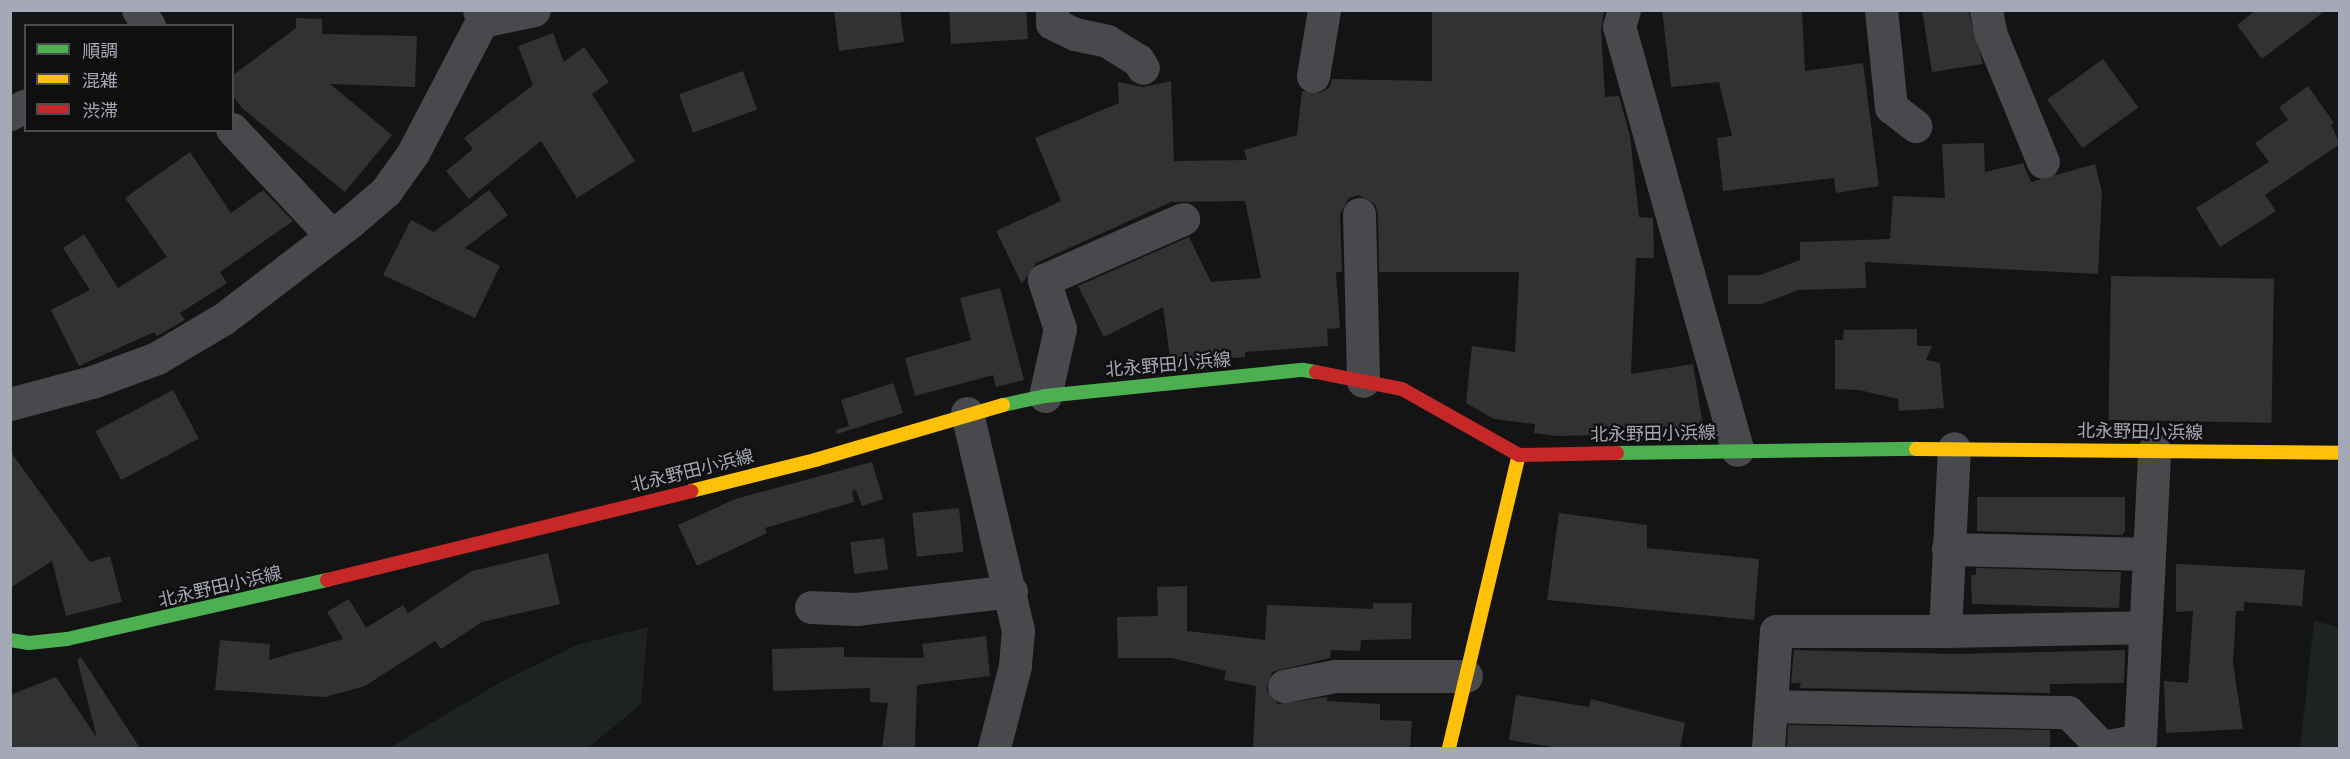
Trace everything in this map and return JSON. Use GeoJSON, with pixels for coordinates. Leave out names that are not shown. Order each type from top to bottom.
{"type":"FeatureCollection","features":[{"type":"Feature","properties":{"kind":"main road","name":"北永野田小浜線"},"geometry":{"type":"LineString","coordinates":[[10,640],[29,643],[68,639],[267,595],[814,460],[968,413],[1045,396],[1303,370],[1402,389],[1519,455],[1954,448],[2340,453]]}},
{"type":"Feature","properties":{"kind":"main road"},"geometry":{"type":"LineString","coordinates":[[1449,748],[1519,455]]}},
{"type":"Feature","properties":{"kind":"street"},"geometry":{"type":"LineString","coordinates":[[10,404],[95,381],[157,358],[223,320],[386,191],[413,153],[480,16],[534,10]]}},
{"type":"Feature","properties":{"kind":"street"},"geometry":{"type":"LineString","coordinates":[[1052,10],[1053,23],[1075,34],[1107,41],[1138,60],[1143,68]]}},
{"type":"Feature","properties":{"kind":"street"},"geometry":{"type":"LineString","coordinates":[[1313,76],[1324,10]]}},
{"type":"Feature","properties":{"kind":"street"},"geometry":{"type":"LineString","coordinates":[[1624,10],[1619,26],[1737,450]]}},
{"type":"Feature","properties":{"kind":"street"},"geometry":{"type":"LineString","coordinates":[[1881,10],[1891,107],[1915,126]]}},
{"type":"Feature","properties":{"kind":"street"},"geometry":{"type":"LineString","coordinates":[[1986,10],[1991,35],[2043,162]]}},
{"type":"Feature","properties":{"kind":"street"},"geometry":{"type":"LineString","coordinates":[[10,114],[24,106]]}},
{"type":"Feature","properties":{"kind":"street"},"geometry":{"type":"LineString","coordinates":[[234,131],[330,234]]}},
{"type":"Feature","properties":{"kind":"street"},"geometry":{"type":"LineString","coordinates":[[1359,214],[1364,381]]}},
{"type":"Feature","properties":{"kind":"street"},"geometry":{"type":"LineString","coordinates":[[1045,396],[1060,329],[1044,280],[1183,219]]}},
{"type":"Feature","properties":{"kind":"street"},"geometry":{"type":"LineString","coordinates":[[968,413],[1011,591],[1018,630],[1015,666],[994,748]]}},
{"type":"Feature","properties":{"kind":"street"},"geometry":{"type":"LineString","coordinates":[[1945,631],[1954,448]]}},
{"type":"Feature","properties":{"kind":"street"},"geometry":{"type":"LineString","coordinates":[[1771,706],[2068,712],[2099,747],[2140,740],[2154,450]]}},
{"type":"Feature","properties":{"kind":"street"},"geometry":{"type":"LineString","coordinates":[[1948,549],[2149,554]]}},
{"type":"Feature","properties":{"kind":"street"},"geometry":{"type":"LineString","coordinates":[[811,607],[856,609],[1011,591]]}},
{"type":"Feature","properties":{"kind":"street"},"geometry":{"type":"LineString","coordinates":[[1768,748],[1776,631],[1945,631],[2145,627]]}},
{"type":"Feature","properties":{"kind":"street"},"geometry":{"type":"LineString","coordinates":[[1284,686],[1335,676],[1466,676]]}},
{"type":"Feature","properties":{"kind":"shaded area"},"geometry":{"type":"Polygon","coordinates":[[[2314,621],[2339,627],[2339,748],[2300,748],[2314,621]]]}},
{"type":"Feature","properties":{"kind":"shaded area"},"geometry":{"type":"Polygon","coordinates":[[[648,627],[641,704],[588,748],[389,748],[499,683],[577,645],[648,627]]]}},
{"type":"Feature","properties":{"kind":"building"},"geometry":{"type":"Polygon","coordinates":[[[834,10],[900,10],[904,42],[839,51],[834,10]]]}},
{"type":"Feature","properties":{"kind":"building"},"geometry":{"type":"Polygon","coordinates":[[[949,10],[1026,10],[1028,39],[951,44],[949,10]]]}},
{"type":"Feature","properties":{"kind":"building"},"geometry":{"type":"Polygon","coordinates":[[[1662,10],[1802,10],[1805,71],[1863,63],[1879,186],[1836,193],[1834,178],[1723,191],[1717,138],[1732,136],[1719,82],[1671,87],[1662,10]]]}},
{"type":"Feature","properties":{"kind":"building"},"geometry":{"type":"Polygon","coordinates":[[[1922,10],[1968,10],[1983,64],[1932,72],[1922,10]]]}},
{"type":"Feature","properties":{"kind":"building"},"geometry":{"type":"Polygon","coordinates":[[[2256,10],[2326,10],[2262,59],[2237,25],[2256,10]]]}},
{"type":"Feature","properties":{"kind":"building"},"geometry":{"type":"Polygon","coordinates":[[[1432,11],[1604,11],[1601,30],[1605,97],[1619,96],[1630,136],[1639,217],[1653,218],[1654,258],[1636,258],[1631,374],[1693,364],[1704,432],[1557,436],[1534,433],[1535,424],[1494,419],[1466,403],[1472,346],[1515,352],[1519,272],[1379,272],[1378,213],[1375,204],[1359,195],[1349,198],[1340,214],[1342,272],[1336,272],[1340,328],[1327,329],[1328,346],[1245,352],[1245,357],[1171,364],[1163,307],[1104,337],[1078,286],[1189,237],[1211,282],[1261,278],[1245,201],[1171,202],[1036,263],[1022,284],[996,231],[1061,201],[1035,138],[1119,103],[1118,82],[1143,87],[1171,81],[1174,161],[1247,160],[1244,150],[1297,135],[1302,91],[1320,93],[1329,88],[1332,79],[1432,81],[1432,11]]]}},
{"type":"Feature","properties":{"kind":"building"},"geometry":{"type":"Polygon","coordinates":[[[296,18],[322,19],[322,34],[417,36],[415,87],[330,84],[392,135],[345,192],[243,109],[234,98],[234,74],[296,28],[296,18]]]}},
{"type":"Feature","properties":{"kind":"building"},"geometry":{"type":"Polygon","coordinates":[[[553,33],[564,62],[584,47],[609,82],[592,94],[635,161],[577,198],[541,141],[469,199],[446,171],[473,149],[464,138],[533,85],[518,46],[553,33]]]}},
{"type":"Feature","properties":{"kind":"building"},"geometry":{"type":"Polygon","coordinates":[[[2103,59],[2138,108],[2082,148],[2047,100],[2103,59]]]}},
{"type":"Feature","properties":{"kind":"building"},"geometry":{"type":"Polygon","coordinates":[[[743,71],[757,110],[693,133],[679,94],[743,71]]]}},
{"type":"Feature","properties":{"kind":"building"},"geometry":{"type":"Polygon","coordinates":[[[2308,86],[2334,123],[2331,125],[2340,144],[2265,195],[2276,211],[2220,247],[2196,208],[2269,162],[2255,143],[2288,120],[2279,107],[2308,86]]]}},
{"type":"Feature","properties":{"kind":"building"},"geometry":{"type":"Polygon","coordinates":[[[1984,143],[1985,172],[2023,163],[2031,182],[2095,164],[2102,192],[2098,274],[1865,262],[1866,288],[1798,290],[1762,304],[1728,304],[1728,275],[1760,275],[1800,260],[1800,242],[1890,239],[1893,196],[1945,198],[1942,144],[1984,143]]]}},
{"type":"Feature","properties":{"kind":"building"},"geometry":{"type":"Polygon","coordinates":[[[190,152],[231,213],[263,190],[293,221],[220,272],[227,283],[180,313],[185,320],[157,336],[154,332],[79,366],[51,310],[90,290],[63,248],[84,234],[118,288],[167,257],[125,198],[190,152]]]}},
{"type":"Feature","properties":{"kind":"building"},"geometry":{"type":"Polygon","coordinates":[[[489,190],[508,215],[465,248],[500,266],[475,318],[383,275],[411,220],[434,232],[489,190]]]}},
{"type":"Feature","properties":{"kind":"building"},"geometry":{"type":"Polygon","coordinates":[[[2111,276],[2274,279],[2271,423],[2108,420],[2111,276]]]}},
{"type":"Feature","properties":{"kind":"building"},"geometry":{"type":"Polygon","coordinates":[[[1000,288],[1024,380],[996,387],[993,375],[915,396],[905,358],[971,340],[960,298],[1000,288]]]}},
{"type":"Feature","properties":{"kind":"building"},"geometry":{"type":"Polygon","coordinates":[[[1917,329],[1917,346],[1932,346],[1926,360],[1940,363],[1944,408],[1899,411],[1898,399],[1859,390],[1835,389],[1835,340],[1843,340],[1844,330],[1917,329]]]}},
{"type":"Feature","properties":{"kind":"building"},"geometry":{"type":"Polygon","coordinates":[[[893,383],[903,413],[837,434],[836,430],[849,426],[841,400],[893,383]]]}},
{"type":"Feature","properties":{"kind":"building"},"geometry":{"type":"Polygon","coordinates":[[[173,390],[199,439],[121,480],[95,431],[173,390]]]}},
{"type":"Feature","properties":{"kind":"building"},"geometry":{"type":"Polygon","coordinates":[[[10,451],[90,562],[110,556],[122,602],[66,616],[52,561],[10,588],[10,451]]]}},
{"type":"Feature","properties":{"kind":"building"},"geometry":{"type":"Polygon","coordinates":[[[872,462],[883,499],[862,506],[856,490],[852,491],[854,502],[765,528],[767,533],[697,566],[678,525],[735,499],[872,462]]]}},
{"type":"Feature","properties":{"kind":"building"},"geometry":{"type":"Polygon","coordinates":[[[1977,497],[2125,497],[2125,531],[2122,535],[1977,531],[1977,497]]]}},
{"type":"Feature","properties":{"kind":"building"},"geometry":{"type":"Polygon","coordinates":[[[959,508],[964,552],[917,557],[912,513],[959,508]]]}},
{"type":"Feature","properties":{"kind":"building"},"geometry":{"type":"Polygon","coordinates":[[[1559,513],[1647,525],[1647,548],[1759,559],[1754,620],[1547,600],[1559,513]]]}},
{"type":"Feature","properties":{"kind":"building"},"geometry":{"type":"Polygon","coordinates":[[[884,538],[888,570],[854,574],[850,542],[884,538]]]}},
{"type":"Feature","properties":{"kind":"building"},"geometry":{"type":"Polygon","coordinates":[[[548,553],[560,604],[482,622],[441,649],[435,641],[365,686],[325,697],[215,690],[220,640],[270,644],[269,660],[343,639],[327,612],[349,599],[366,628],[403,605],[408,613],[472,571],[548,553]]]}},
{"type":"Feature","properties":{"kind":"building"},"geometry":{"type":"Polygon","coordinates":[[[2176,564],[2305,570],[2302,606],[2244,602],[2244,611],[2236,611],[2233,663],[2243,729],[2166,733],[2164,681],[2188,683],[2193,611],[2176,612],[2176,564]]]}},
{"type":"Feature","properties":{"kind":"building"},"geometry":{"type":"Polygon","coordinates":[[[1976,568],[2121,572],[2119,608],[1972,604],[1971,575],[1976,575],[1976,568]]]}},
{"type":"Feature","properties":{"kind":"building"},"geometry":{"type":"Polygon","coordinates":[[[1187,586],[1187,631],[1265,640],[1267,605],[1373,609],[1373,603],[1412,603],[1411,639],[1361,640],[1360,651],[1331,650],[1330,658],[1272,672],[1266,689],[1278,704],[1327,697],[1327,701],[1380,704],[1380,720],[1412,721],[1410,748],[1253,748],[1256,686],[1224,680],[1226,671],[1172,658],[1118,658],[1117,617],[1158,616],[1157,587],[1187,586]]]}},
{"type":"Feature","properties":{"kind":"building"},"geometry":{"type":"Polygon","coordinates":[[[986,636],[990,676],[917,685],[915,748],[882,748],[888,703],[870,702],[870,688],[773,691],[772,649],[844,647],[844,657],[924,658],[922,644],[986,636]]]}},
{"type":"Feature","properties":{"kind":"building"},"geometry":{"type":"Polygon","coordinates":[[[1794,650],[1956,654],[2125,650],[2124,683],[2050,684],[2050,693],[1799,688],[1801,683],[1791,683],[1794,650]]]}},
{"type":"Feature","properties":{"kind":"building"},"geometry":{"type":"Polygon","coordinates":[[[81,657],[140,748],[10,748],[10,695],[56,677],[97,738],[77,659],[81,657]]]}},
{"type":"Feature","properties":{"kind":"building"},"geometry":{"type":"Polygon","coordinates":[[[1516,695],[1589,707],[1591,699],[1685,723],[1680,748],[1559,748],[1509,740],[1516,695]]]}},
{"type":"Feature","properties":{"kind":"building"},"geometry":{"type":"Polygon","coordinates":[[[1788,725],[2050,730],[2050,748],[1787,748],[1788,725]]]}},
{"type":"Feature","properties":{"kind":"traffic: fast"},"geometry":{"type":"LineString","coordinates":[[1003,405],[1045,396],[1303,370],[1316,372]]}},
{"type":"Feature","properties":{"kind":"traffic: fast"},"geometry":{"type":"LineString","coordinates":[[1617,453],[1916,449]]}},
{"type":"Feature","properties":{"kind":"traffic: fast"},"geometry":{"type":"LineString","coordinates":[[10,640],[29,643],[67,639],[327,580]]}},
{"type":"Feature","properties":{"kind":"traffic: slow"},"geometry":{"type":"LineString","coordinates":[[691,491],[815,460],[1003,405]]}},
{"type":"Feature","properties":{"kind":"traffic: slow"},"geometry":{"type":"LineString","coordinates":[[1916,449],[2340,453]]}},
{"type":"Feature","properties":{"kind":"traffic: slow"},"geometry":{"type":"LineString","coordinates":[[1449,748],[1519,455]]}},
{"type":"Feature","properties":{"kind":"traffic: jam"},"geometry":{"type":"LineString","coordinates":[[1316,372],[1402,389],[1519,455],[1617,453]]}},
{"type":"Feature","properties":{"kind":"traffic: jam"},"geometry":{"type":"LineString","coordinates":[[327,580],[691,491]]}}]}
